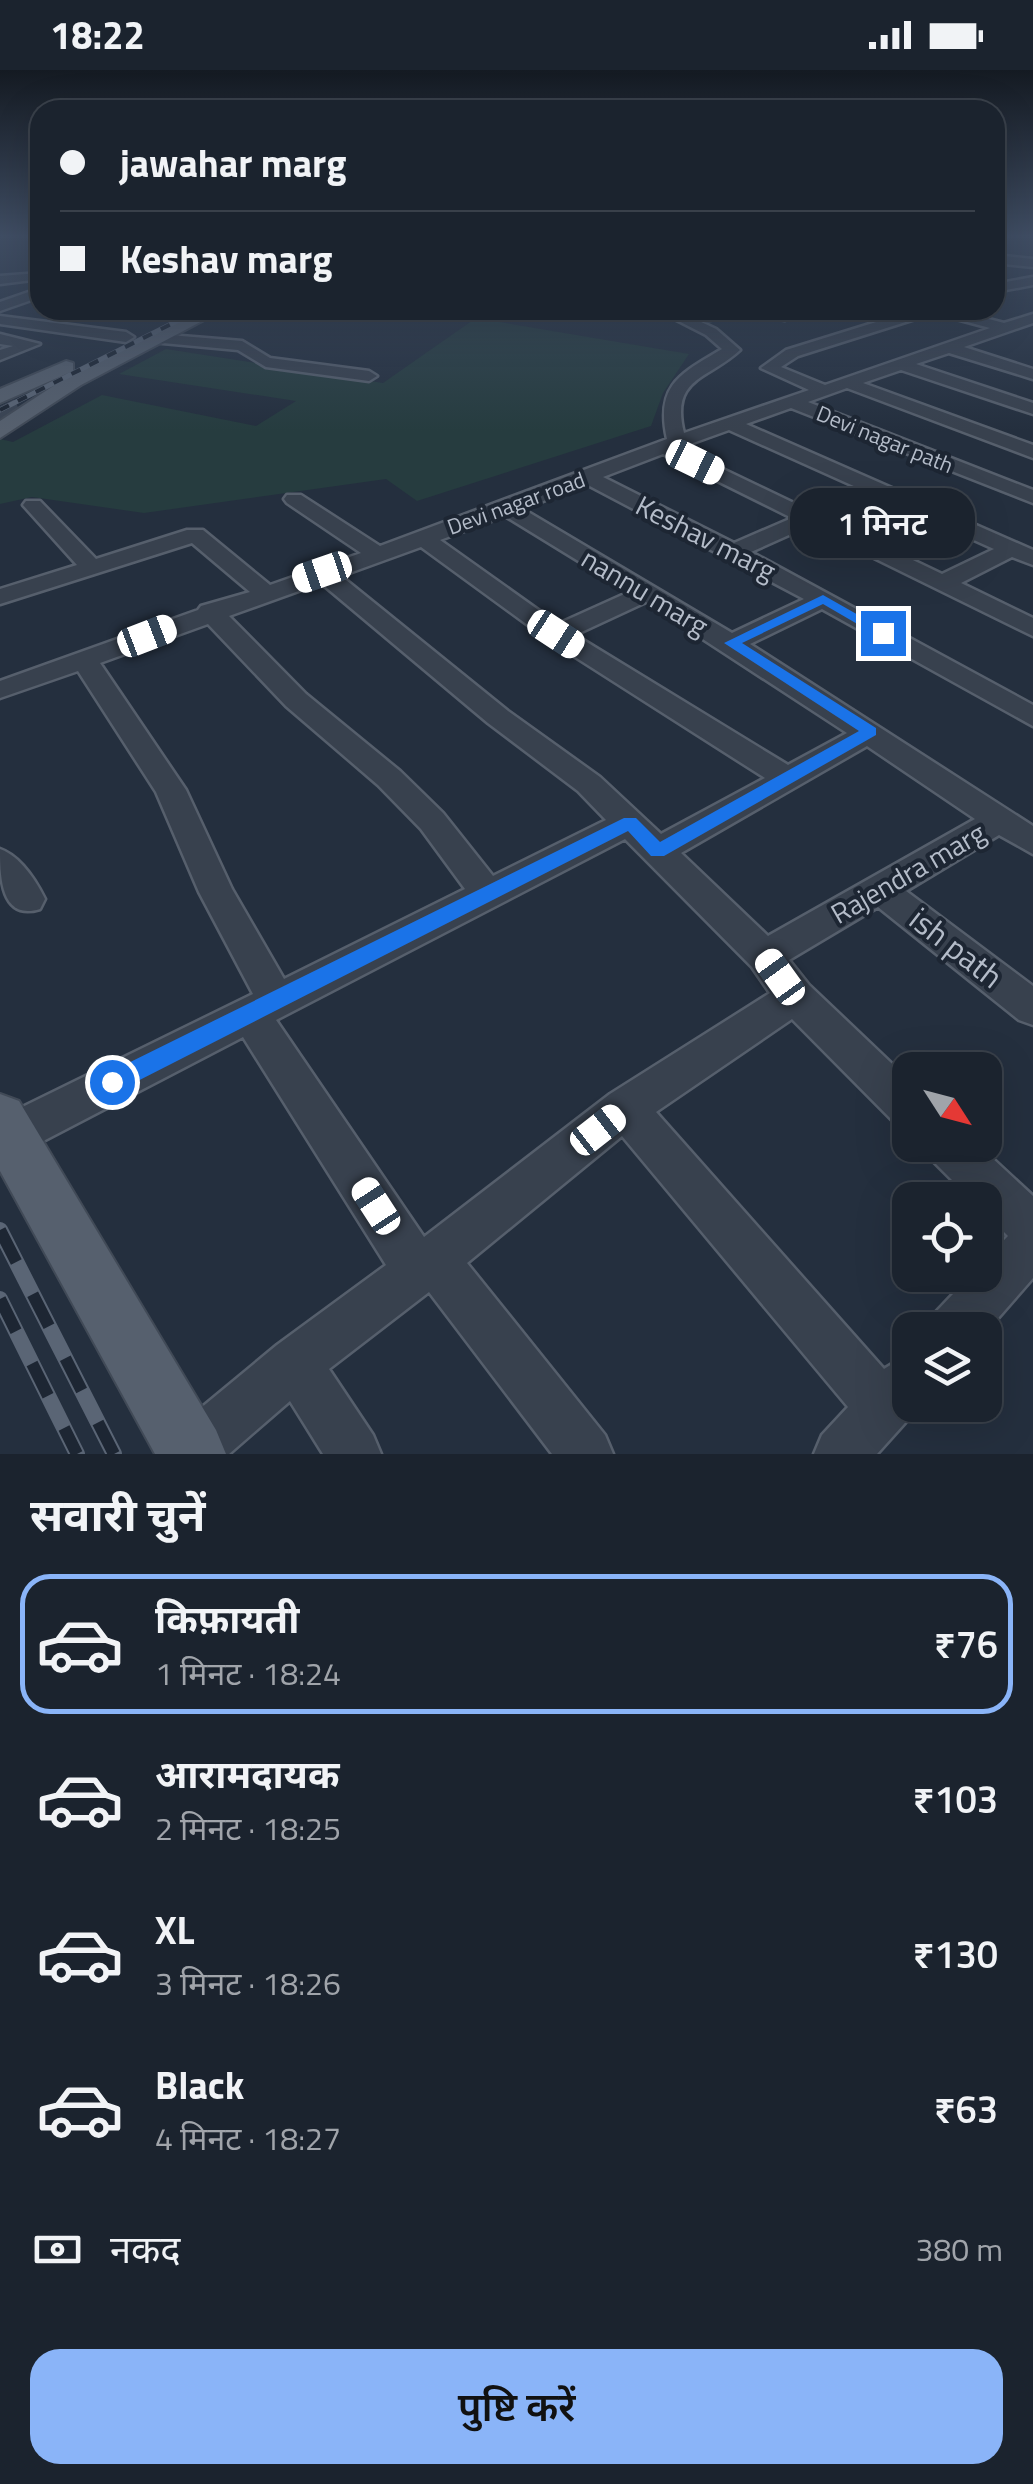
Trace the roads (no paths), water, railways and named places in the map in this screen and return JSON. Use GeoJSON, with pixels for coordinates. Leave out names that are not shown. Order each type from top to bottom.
{"type":"FeatureCollection","features":[{"type":"Feature","properties":{"kind":"main road"},"geometry":{"type":"LineString","coordinates":[[12,401],[39,380],[158,320]]}},
{"type":"Feature","properties":{"kind":"main road"},"geometry":{"type":"LineString","coordinates":[[0,430],[74,381],[195,320]]}},
{"type":"Feature","properties":{"kind":"main road"},"geometry":{"type":"LineString","coordinates":[[12,401],[74,381]]}},
{"type":"Feature","properties":{"kind":"main road"},"geometry":{"type":"LineString","coordinates":[[5,1127],[192,1452]]}},
{"type":"Feature","properties":{"kind":"street","name":"Devi nagar road"},"geometry":{"type":"LineString","coordinates":[[0,690],[210,611],[508,508],[670,445],[1033,318]]}},
{"type":"Feature","properties":{"kind":"street"},"geometry":{"type":"LineString","coordinates":[[0,320],[132,330]]}},
{"type":"Feature","properties":{"kind":"street"},"geometry":{"type":"LineString","coordinates":[[689,320],[732,350],[677,385],[670,397],[670,445],[1033,628]]}},
{"type":"Feature","properties":{"kind":"street"},"geometry":{"type":"LineString","coordinates":[[790,320],[803,332],[832,341]]}},
{"type":"Feature","properties":{"kind":"street"},"geometry":{"type":"LineString","coordinates":[[769,368],[792,353],[901,320]]}},
{"type":"Feature","properties":{"kind":"street"},"geometry":{"type":"LineString","coordinates":[[970,320],[1033,340]]}},
{"type":"Feature","properties":{"kind":"street"},"geometry":{"type":"LineString","coordinates":[[854,334],[925,357]]}},
{"type":"Feature","properties":{"kind":"street"},"geometry":{"type":"LineString","coordinates":[[0,339],[32,344],[0,355]]}},
{"type":"Feature","properties":{"kind":"street"},"geometry":{"type":"LineString","coordinates":[[158,339],[242,346],[276,364],[369,376]]}},
{"type":"Feature","properties":{"kind":"street"},"geometry":{"type":"LineString","coordinates":[[950,348],[1033,374]]}},
{"type":"Feature","properties":{"kind":"street"},"geometry":{"type":"LineString","coordinates":[[720,358],[769,368],[828,392]]}},
{"type":"Feature","properties":{"kind":"street"},"geometry":{"type":"LineString","coordinates":[[903,365],[1033,409]]}},
{"type":"Feature","properties":{"kind":"street"},"geometry":{"type":"LineString","coordinates":[[850,384],[1033,452]]}},
{"type":"Feature","properties":{"kind":"street","name":"Devi nagar path"},"geometry":{"type":"LineString","coordinates":[[794,403],[1031,496]]}},
{"type":"Feature","properties":{"kind":"street"},"geometry":{"type":"LineString","coordinates":[[730,424],[1033,558]]}},
{"type":"Feature","properties":{"kind":"street","name":"Keshav marg"},"geometry":{"type":"LineString","coordinates":[[587,477],[823,599],[1033,717]]}},
{"type":"Feature","properties":{"kind":"street"},"geometry":{"type":"LineString","coordinates":[[294,498],[376,553]]}},
{"type":"Feature","properties":{"kind":"street"},"geometry":{"type":"LineString","coordinates":[[33,505],[92,568]]}},
{"type":"Feature","properties":{"kind":"street","name":"nannu marg"},"geometry":{"type":"LineString","coordinates":[[508,508],[731,643],[1033,842]]}},
{"type":"Feature","properties":{"kind":"street"},"geometry":{"type":"LineString","coordinates":[[734,552],[810,518]]}},
{"type":"Feature","properties":{"kind":"street"},"geometry":{"type":"LineString","coordinates":[[0,596],[195,536],[264,592]]}},
{"type":"Feature","properties":{"kind":"street"},"geometry":{"type":"LineString","coordinates":[[422,537],[556,634],[788,779]]}},
{"type":"Feature","properties":{"kind":"street"},"geometry":{"type":"LineString","coordinates":[[942,583],[1011,548]]}},
{"type":"Feature","properties":{"kind":"street"},"geometry":{"type":"LineString","coordinates":[[322,572],[423,657],[589,784],[765,956],[795,997],[892,1091]]}},
{"type":"Feature","properties":{"kind":"street"},"geometry":{"type":"LineString","coordinates":[[556,634],[646,593]]}},
{"type":"Feature","properties":{"kind":"street"},"geometry":{"type":"LineString","coordinates":[[731,643],[823,599]]}},
{"type":"Feature","properties":{"kind":"street"},"geometry":{"type":"LineString","coordinates":[[210,611],[296,700],[389,778],[432,821],[487,893]]}},
{"type":"Feature","properties":{"kind":"street"},"geometry":{"type":"LineString","coordinates":[[84,660],[170,790],[262,1005],[426,1265],[586,1454]]}},
{"type":"Feature","properties":{"kind":"street"},"geometry":{"type":"LineString","coordinates":[[658,851],[870,732]]}},
{"type":"Feature","properties":{"kind":"street","name":"Rajendra marg"},"geometry":{"type":"LineString","coordinates":[[765,956],[1000,820]]}},
{"type":"Feature","properties":{"kind":"street"},"geometry":{"type":"LineString","coordinates":[[5,1127],[262,1005],[630,822]]}},
{"type":"Feature","properties":{"kind":"street"},"geometry":{"type":"LineString","coordinates":[[0,862],[28,899]]}},
{"type":"Feature","properties":{"kind":"street","name":"ish path"},"geometry":{"type":"LineString","coordinates":[[879,888],[1033,1008]]}},
{"type":"Feature","properties":{"kind":"street"},"geometry":{"type":"LineString","coordinates":[[192,1452],[295,1363],[625,1108],[795,997]]}},
{"type":"Feature","properties":{"kind":"street"},"geometry":{"type":"LineString","coordinates":[[625,1108],[892,1389]]}},
{"type":"Feature","properties":{"kind":"street"},"geometry":{"type":"LineString","coordinates":[[965,1162],[1033,1228]]}},
{"type":"Feature","properties":{"kind":"street"},"geometry":{"type":"LineString","coordinates":[[971,1312],[1033,1244]]}},
{"type":"Feature","properties":{"kind":"street"},"geometry":{"type":"LineString","coordinates":[[295,1363],[354,1454]]}},
{"type":"Feature","properties":{"kind":"street"},"geometry":{"type":"LineString","coordinates":[[841,1454],[892,1399]]}},
{"type":"Feature","properties":{"kind":"tunnel"},"geometry":{"type":"LineString","coordinates":[[0,418],[26,405]]}},
{"type":"Feature","properties":{"kind":"railway"},"geometry":{"type":"LineString","coordinates":[[0,410],[179,320]]}},
{"type":"Feature","properties":{"kind":"railway"},"geometry":{"type":"LineString","coordinates":[[0,1230],[114,1454]]}},
{"type":"Feature","properties":{"kind":"railway"},"geometry":{"type":"LineString","coordinates":[[0,1299],[77,1454]]}}]}
